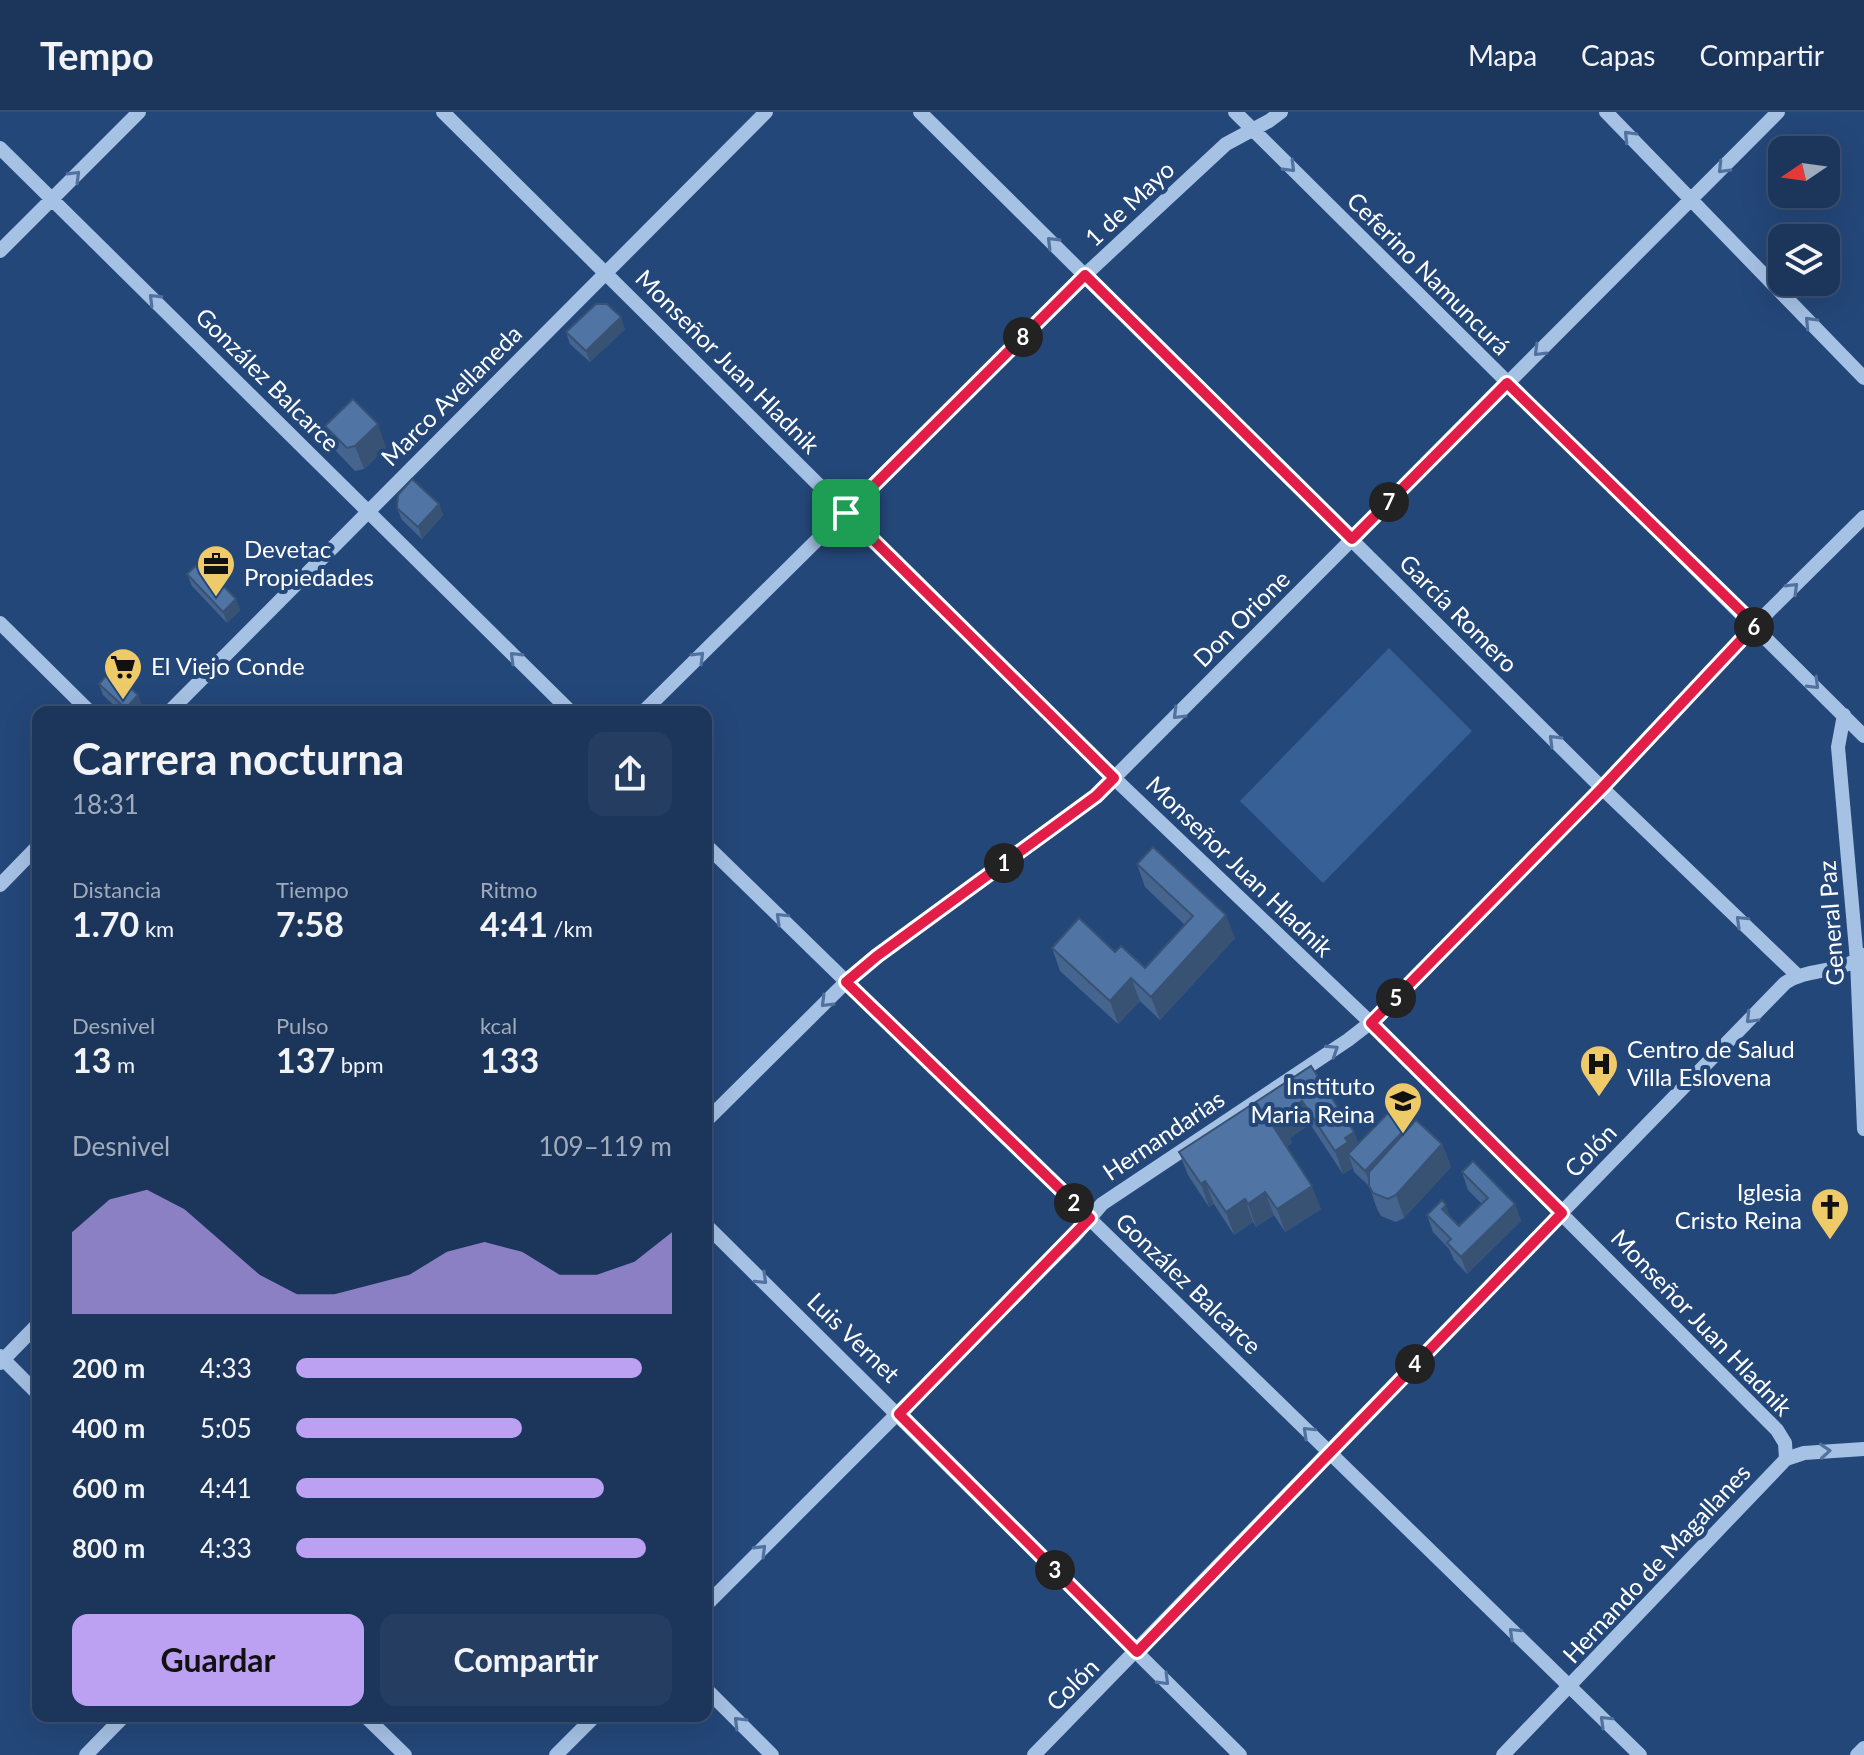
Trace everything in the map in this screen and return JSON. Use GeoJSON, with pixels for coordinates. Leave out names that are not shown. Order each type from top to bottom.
{"type":"FeatureCollection","features":[{"type":"Feature","properties":{"kind":"street"},"geometry":{"type":"LineString","coordinates":[[0,251],[139,112]]}},
{"type":"Feature","properties":{"kind":"street","name":"Monseñor Juan Hladnik"},"geometry":{"type":"LineString","coordinates":[[443,112],[1114,778],[1371,1023],[1562,1213],[1777,1430],[1785,1443],[1786,1459]]}},
{"type":"Feature","properties":{"kind":"street","name":"Marco Avellaneda"},"geometry":{"type":"LineString","coordinates":[[179,706],[766,112]]}},
{"type":"Feature","properties":{"kind":"street","name":"García Romero"},"geometry":{"type":"LineString","coordinates":[[920,112],[1602,788],[1797,975]]}},
{"type":"Feature","properties":{"kind":"street","name":"Ceferino Namuncurá"},"geometry":{"type":"LineString","coordinates":[[1235,112],[1864,736]]}},
{"type":"Feature","properties":{"kind":"street","name":"1 de Mayo"},"geometry":{"type":"LineString","coordinates":[[649,706],[1085,275],[1226,144],[1281,112]]}},
{"type":"Feature","properties":{"kind":"street"},"geometry":{"type":"LineString","coordinates":[[1606,112],[1864,378]]}},
{"type":"Feature","properties":{"kind":"street","name":"Don Orione"},"geometry":{"type":"LineString","coordinates":[[712,1115],[846,982],[877,956],[1096,796],[1778,112]]}},
{"type":"Feature","properties":{"kind":"street","name":"González Balcarce"},"geometry":{"type":"LineString","coordinates":[[0,148],[565,706]]}},
{"type":"Feature","properties":{"kind":"street","name":"Hernandarias"},"geometry":{"type":"LineString","coordinates":[[712,1599],[1116,1194],[1371,1023],[1602,788],[1755,625],[1864,517]]}},
{"type":"Feature","properties":{"kind":"street"},"geometry":{"type":"LineString","coordinates":[[0,623],[84,706]]}},
{"type":"Feature","properties":{"kind":"street","name":"General Paz"},"geometry":{"type":"LineString","coordinates":[[1844,715],[1838,747],[1861,958],[1864,1129]]}},
{"type":"Feature","properties":{"kind":"street","name":"González Balcarce"},"geometry":{"type":"LineString","coordinates":[[712,851],[1640,1755]]}},
{"type":"Feature","properties":{"kind":"street"},"geometry":{"type":"LineString","coordinates":[[0,885],[32,852]]}},
{"type":"Feature","properties":{"kind":"street"},"geometry":{"type":"LineString","coordinates":[[1797,975],[1845,966],[1861,958]]}},
{"type":"Feature","properties":{"kind":"street","name":"Colón"},"geometry":{"type":"LineString","coordinates":[[1034,1755],[1785,983],[1797,975]]}},
{"type":"Feature","properties":{"kind":"street","name":"Luis Vernet"},"geometry":{"type":"LineString","coordinates":[[712,1231],[1240,1755]]}},
{"type":"Feature","properties":{"kind":"street"},"geometry":{"type":"LineString","coordinates":[[32,1330],[1,1359],[32,1388]]}},
{"type":"Feature","properties":{"kind":"street","name":"Hernando de Magallanes"},"geometry":{"type":"LineString","coordinates":[[1503,1755],[1786,1459],[1804,1453],[1864,1449]]}},
{"type":"Feature","properties":{"kind":"street"},"geometry":{"type":"LineString","coordinates":[[712,1695],[772,1755]]}},
{"type":"Feature","properties":{"kind":"street"},"geometry":{"type":"LineString","coordinates":[[86,1755],[118,1722]]}},
{"type":"Feature","properties":{"kind":"street"},"geometry":{"type":"LineString","coordinates":[[371,1722],[405,1755]]}},
{"type":"Feature","properties":{"kind":"street"},"geometry":{"type":"LineString","coordinates":[[556,1755],[589,1722]]}},
{"type":"Feature","properties":{"kind":"street"},"geometry":{"type":"LineString","coordinates":[[1857,1755],[1864,1748]]}},
{"type":"Feature","properties":{"kind":"shaded area"},"geometry":{"type":"Polygon","coordinates":[[[1389,648],[1472,731],[1323,883],[1240,801],[1389,648]]]}},
{"type":"Feature","properties":{"kind":"building"},"geometry":{"type":"Polygon","coordinates":[[[596,304],[607,304],[621,317],[586,351],[566,332],[596,304]]]}},
{"type":"Feature","properties":{"kind":"building"},"geometry":{"type":"Polygon","coordinates":[[[353,399],[378,424],[355,446],[347,448],[325,426],[353,399]]]}},
{"type":"Feature","properties":{"kind":"building"},"geometry":{"type":"Polygon","coordinates":[[[412,479],[439,504],[418,527],[397,508],[398,495],[412,479]]]}},
{"type":"Feature","properties":{"kind":"building"},"geometry":{"type":"Polygon","coordinates":[[[200,562],[236,599],[223,612],[187,574],[200,562]]]}},
{"type":"Feature","properties":{"kind":"building"},"geometry":{"type":"Polygon","coordinates":[[[111,670],[138,695],[129,705],[123,706],[99,684],[111,670]]]}},
{"type":"Feature","properties":{"kind":"building"},"geometry":{"type":"Polygon","coordinates":[[[1153,847],[1226,915],[1151,997],[1131,978],[1110,1001],[1052,948],[1079,918],[1115,952],[1121,946],[1145,968],[1193,916],[1137,864],[1153,847]]]}},
{"type":"Feature","properties":{"kind":"building"},"geometry":{"type":"Polygon","coordinates":[[[1311,1066],[1354,1132],[1345,1138],[1348,1142],[1335,1151],[1302,1101],[1281,1115],[1284,1120],[1273,1126],[1312,1186],[1277,1209],[1265,1192],[1248,1204],[1245,1199],[1226,1212],[1205,1181],[1201,1184],[1179,1152],[1311,1066]]]}},
{"type":"Feature","properties":{"kind":"building"},"geometry":{"type":"Polygon","coordinates":[[[1395,1106],[1412,1122],[1365,1171],[1348,1154],[1395,1106]]]}},
{"type":"Feature","properties":{"kind":"building"},"geometry":{"type":"Polygon","coordinates":[[[1416,1120],[1442,1144],[1396,1195],[1388,1199],[1373,1193],[1369,1186],[1369,1172],[1416,1120]]]}},
{"type":"Feature","properties":{"kind":"building"},"geometry":{"type":"Polygon","coordinates":[[[1473,1161],[1515,1204],[1461,1257],[1447,1243],[1451,1239],[1427,1215],[1442,1200],[1446,1205],[1442,1209],[1459,1226],[1488,1198],[1462,1172],[1473,1161]]]}},
{"type":"Feature","properties":{"kind":"place","name":"Devetac Propiedades"},"geometry":{"type":"Point","coordinates":[216,598]}},
{"type":"Feature","properties":{"kind":"place","name":"El Viejo Conde"},"geometry":{"type":"Point","coordinates":[123,701]}},
{"type":"Feature","properties":{"kind":"place","name":"Centro de Salud Villa Eslovena"},"geometry":{"type":"Point","coordinates":[1599,1098]}},
{"type":"Feature","properties":{"kind":"place","name":"Instituto Maria Reina"},"geometry":{"type":"Point","coordinates":[1403,1135]}},
{"type":"Feature","properties":{"kind":"place","name":"Iglesia Cristo Reina"},"geometry":{"type":"Point","coordinates":[1830,1241]}},
{"type":"Feature","properties":{"kind":"route"},"geometry":{"type":"LineString","coordinates":[[1085,275],[1352,539],[1507,383],[1755,625],[1602,788],[1371,1023],[1562,1213],[1137,1652],[899,1414],[1090,1218],[846,982],[1096,796],[1114,778],[846,513],[1085,275]]}}]}
